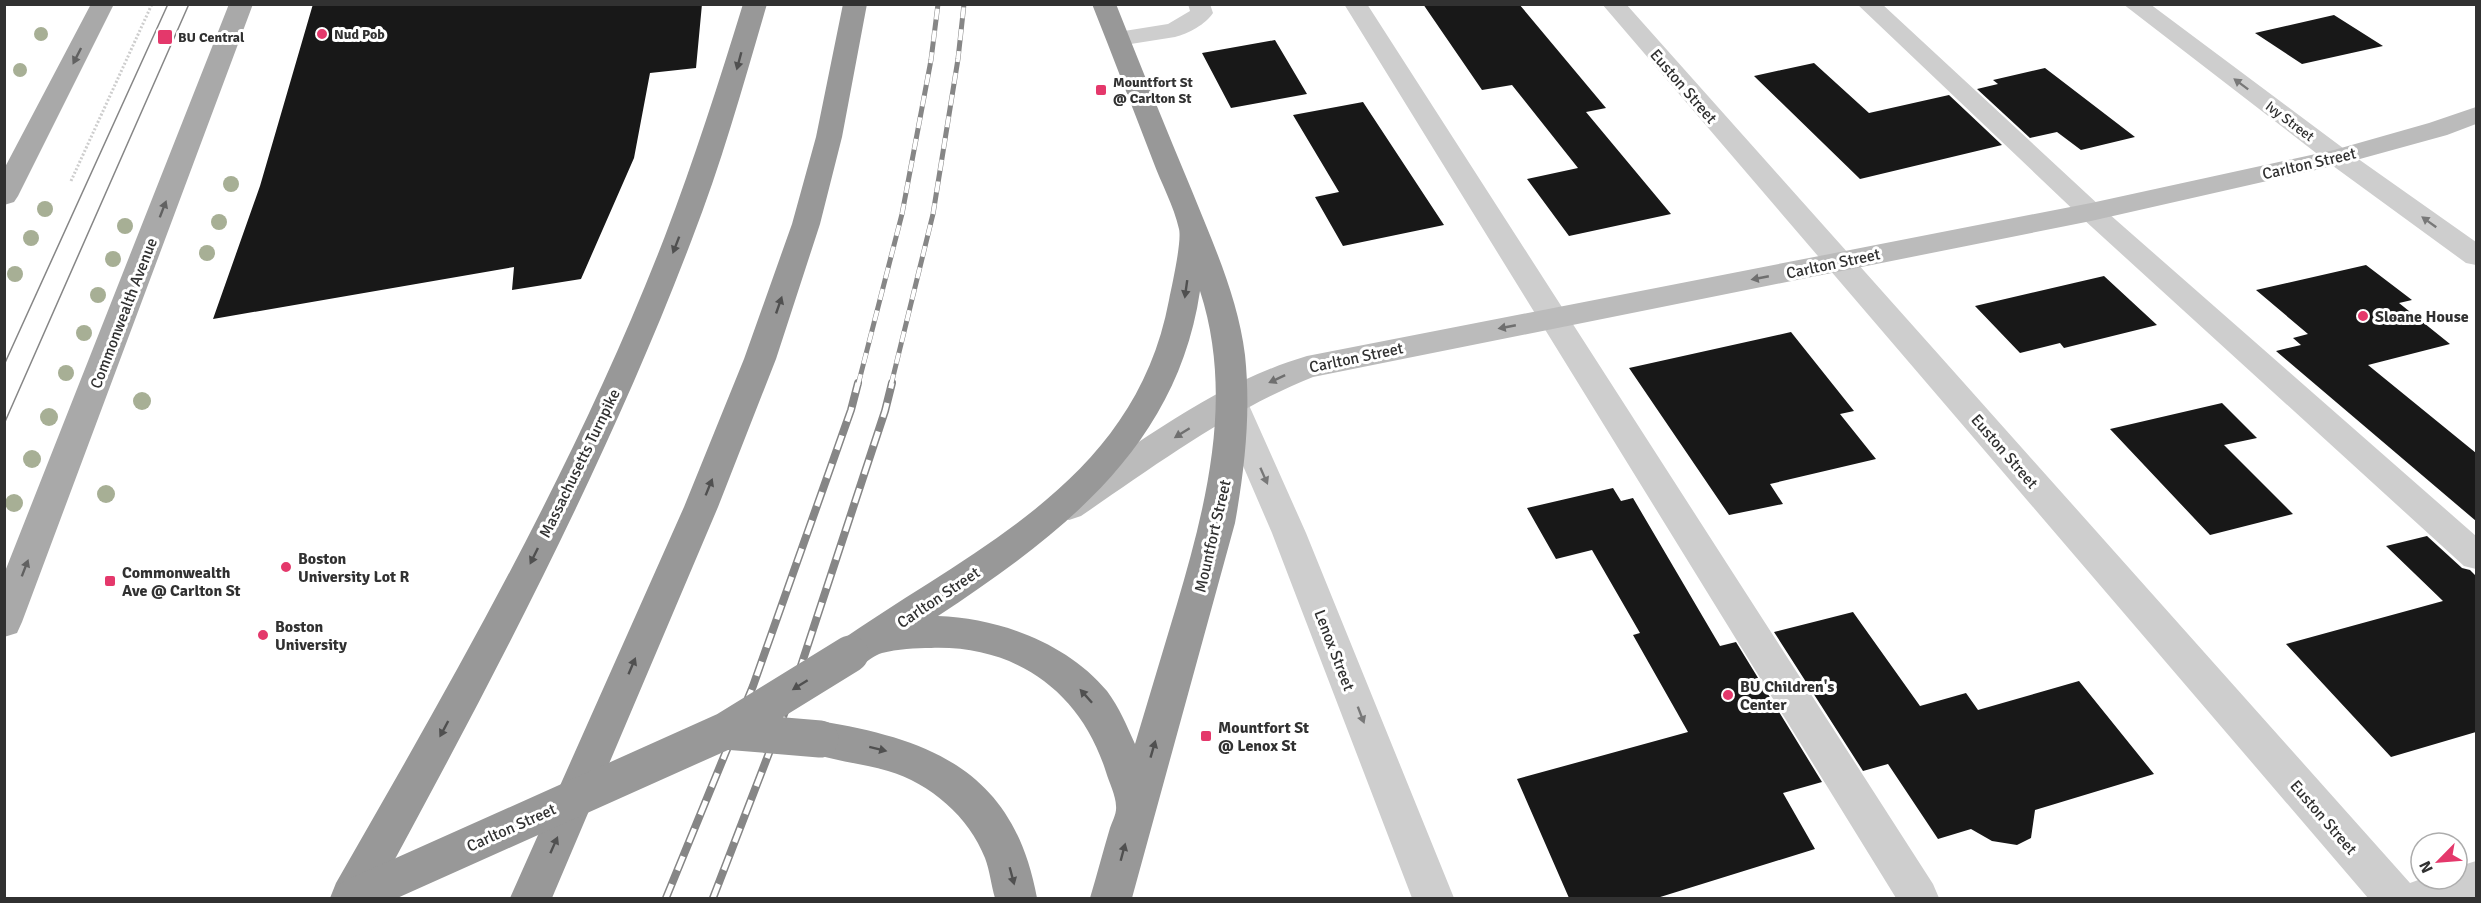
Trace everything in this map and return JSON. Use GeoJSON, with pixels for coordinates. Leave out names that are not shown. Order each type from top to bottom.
{"type":"FeatureCollection","features":[{"type":"Feature","properties":{"kind":"highway","name":"Massachusetts Turnpike"},"geometry":{"type":"LineString","coordinates":[[352,898],[405,804],[511,603],[618,380],[670,260],[710,154],[738,67],[755,4]]}},
{"type":"Feature","properties":{"kind":"highway"},"geometry":{"type":"LineString","coordinates":[[531,898],[701,507],[760,359],[806,224],[829,137],[855,4]]}},
{"type":"Feature","properties":{"kind":"highway","name":"Mountfort Street"},"geometry":{"type":"LineString","coordinates":[[1104,4],[1212,278],[1221,309],[1229,354],[1232,403],[1229,461],[1218,523],[1111,898]]}},
{"type":"Feature","properties":{"kind":"highway"},"geometry":{"type":"LineString","coordinates":[[1036,528],[1073,497],[1097,472],[1134,425],[1163,374],[1179,326],[1193,231]]}},
{"type":"Feature","properties":{"kind":"highway","name":"Carlton Street"},"geometry":{"type":"LineString","coordinates":[[352,898],[725,731],[862,646],[984,566],[1036,528]]}},
{"type":"Feature","properties":{"kind":"highway"},"geometry":{"type":"LineString","coordinates":[[862,646],[919,633],[958,633],[1011,646],[1044,661],[1075,684],[1098,709],[1115,742],[1136,806]]}},
{"type":"Feature","properties":{"kind":"highway"},"geometry":{"type":"LineString","coordinates":[[725,731],[820,739],[860,745],[893,753],[919,763],[946,778],[973,802],[998,838],[1013,879],[1016,898]]}},
{"type":"Feature","properties":{"kind":"main road"},"geometry":{"type":"LineString","coordinates":[[4,196],[104,4]]}},
{"type":"Feature","properties":{"kind":"main road","name":"Commonwealth Avenue"},"geometry":{"type":"LineString","coordinates":[[4,622],[241,4]]}},
{"type":"Feature","properties":{"kind":"main road","name":"Carlton Street"},"geometry":{"type":"LineString","coordinates":[[1036,528],[1232,403],[1278,378],[1307,367],[2091,212],[2338,157],[2415,136],[2476,115]]}},
{"type":"Feature","properties":{"kind":"street","name":"Euston Street"},"geometry":{"type":"LineString","coordinates":[[1613,4],[2395,898]]}},
{"type":"Feature","properties":{"kind":"street","name":"Ivy Street"},"geometry":{"type":"LineString","coordinates":[[2134,4],[2338,157],[2476,256]]}},
{"type":"Feature","properties":{"kind":"street","name":"Lenox Street"},"geometry":{"type":"LineString","coordinates":[[1232,403],[1289,533],[1433,898]]}},
{"type":"Feature","properties":{"kind":"street"},"geometry":{"type":"LineString","coordinates":[[2425,898],[2476,881]]}},
{"type":"Feature","properties":{"kind":"lane"},"geometry":{"type":"LineString","coordinates":[[1118,39],[1175,30],[1202,13],[1199,4]]}},
{"type":"Feature","properties":{"kind":"lane"},"geometry":{"type":"LineString","coordinates":[[1355,4],[1919,898]]}},
{"type":"Feature","properties":{"kind":"lane"},"geometry":{"type":"LineString","coordinates":[[1868,4],[2091,212],[2476,556]]}},
{"type":"Feature","properties":{"kind":"path"},"geometry":{"type":"LineString","coordinates":[[71,181],[152,4]]}},
{"type":"Feature","properties":{"kind":"building"},"geometry":{"type":"Polygon","coordinates":[[[313,4],[702,4],[696,68],[650,73],[634,158],[581,279],[512,290],[514,267],[213,319],[260,186],[313,4]]]}},
{"type":"Feature","properties":{"kind":"building"},"geometry":{"type":"Polygon","coordinates":[[[1423,4],[1519,4],[1606,108],[1586,112],[1671,214],[1569,236],[1527,179],[1578,168],[1512,85],[1482,90],[1423,4]]]}},
{"type":"Feature","properties":{"kind":"building"},"geometry":{"type":"Polygon","coordinates":[[[2334,15],[2383,46],[2302,64],[2255,33],[2334,15]]]}},
{"type":"Feature","properties":{"kind":"building"},"geometry":{"type":"Polygon","coordinates":[[[1275,40],[1307,94],[1231,108],[1202,53],[1275,40]]]}},
{"type":"Feature","properties":{"kind":"building"},"geometry":{"type":"Polygon","coordinates":[[[1814,63],[1869,113],[1949,95],[2002,145],[1860,179],[1754,76],[1814,63]]]}},
{"type":"Feature","properties":{"kind":"building"},"geometry":{"type":"Polygon","coordinates":[[[2045,68],[2135,137],[2081,150],[2057,132],[2030,138],[1977,89],[1998,84],[1993,80],[2045,68]]]}},
{"type":"Feature","properties":{"kind":"building"},"geometry":{"type":"Polygon","coordinates":[[[1363,102],[1444,225],[1343,246],[1315,197],[1339,192],[1293,115],[1363,102]]]}},
{"type":"Feature","properties":{"kind":"building"},"geometry":{"type":"Polygon","coordinates":[[[2366,265],[2412,300],[2399,303],[2450,344],[2368,365],[2476,453],[2476,521],[2276,351],[2301,345],[2293,338],[2308,334],[2256,290],[2366,265]]]}},
{"type":"Feature","properties":{"kind":"building"},"geometry":{"type":"Polygon","coordinates":[[[2104,276],[2157,325],[2064,348],[2060,343],[2020,353],[1975,306],[2104,276]]]}},
{"type":"Feature","properties":{"kind":"building"},"geometry":{"type":"Polygon","coordinates":[[[1791,332],[1854,411],[1840,414],[1876,459],[1770,484],[1783,504],[1729,515],[1629,368],[1791,332]]]}},
{"type":"Feature","properties":{"kind":"building"},"geometry":{"type":"Polygon","coordinates":[[[2222,403],[2257,438],[2224,445],[2293,514],[2210,535],[2110,429],[2222,403]]]}},
{"type":"Feature","properties":{"kind":"building","name":"BU Children's Center"},"geometry":{"type":"Polygon","coordinates":[[[1613,488],[1621,501],[1633,498],[1720,646],[1736,642],[1822,782],[1783,793],[1815,849],[1657,898],[1569,898],[1517,779],[1688,732],[1633,635],[1640,633],[1592,550],[1556,559],[1527,508],[1613,488]]]}},
{"type":"Feature","properties":{"kind":"building"},"geometry":{"type":"Polygon","coordinates":[[[2427,536],[2462,568],[2470,570],[2476,576],[2476,732],[2391,757],[2286,644],[2443,601],[2386,546],[2427,536]]]}},
{"type":"Feature","properties":{"kind":"building"},"geometry":{"type":"Polygon","coordinates":[[[1853,612],[1920,706],[1966,693],[1978,710],[2079,681],[2154,774],[2035,810],[2031,838],[2017,845],[1992,841],[1971,829],[1938,839],[1888,764],[1863,771],[1774,632],[1853,612]]]}},
{"type":"Feature","properties":{"kind":"tram line"},"geometry":{"type":"LineString","coordinates":[[4,365],[168,4]]}},
{"type":"Feature","properties":{"kind":"tram line"},"geometry":{"type":"LineString","coordinates":[[4,424],[189,4]]}},
{"type":"Feature","properties":{"kind":"railway"},"geometry":{"type":"LineString","coordinates":[[858,385],[902,214],[931,60],[938,4]]}},
{"type":"Feature","properties":{"kind":"railway"},"geometry":{"type":"LineString","coordinates":[[891,385],[933,214],[958,59],[964,4]]}},
{"type":"Feature","properties":{"kind":"railway"},"geometry":{"type":"LineString","coordinates":[[666,898],[753,686],[851,410],[858,383]]}},
{"type":"Feature","properties":{"kind":"railway"},"geometry":{"type":"LineString","coordinates":[[713,898],[791,696],[885,411],[892,383]]}},
{"type":"Feature","properties":{"kind":"place","name":"Nud Pob"},"geometry":{"type":"Point","coordinates":[322,34]}},
{"type":"Feature","properties":{"kind":"place","name":"BU Central"},"geometry":{"type":"Point","coordinates":[165,37]}},
{"type":"Feature","properties":{"kind":"place","name":"Mountfort St @ Carlton St"},"geometry":{"type":"Point","coordinates":[1101,90]}},
{"type":"Feature","properties":{"kind":"place","name":"Sloane House"},"geometry":{"type":"Point","coordinates":[2363,316]}},
{"type":"Feature","properties":{"kind":"place","name":"Boston University Lot R"},"geometry":{"type":"Point","coordinates":[286,567]}},
{"type":"Feature","properties":{"kind":"place","name":"Commonwealth Ave @ Carlton St"},"geometry":{"type":"Point","coordinates":[110,581]}},
{"type":"Feature","properties":{"kind":"place","name":"Boston University"},"geometry":{"type":"Point","coordinates":[263,635]}},
{"type":"Feature","properties":{"kind":"place","name":"BU Children's Center"},"geometry":{"type":"Point","coordinates":[1728,695]}},
{"type":"Feature","properties":{"kind":"place","name":"Mountfort St @ Lenox St"},"geometry":{"type":"Point","coordinates":[1206,736]}}]}
